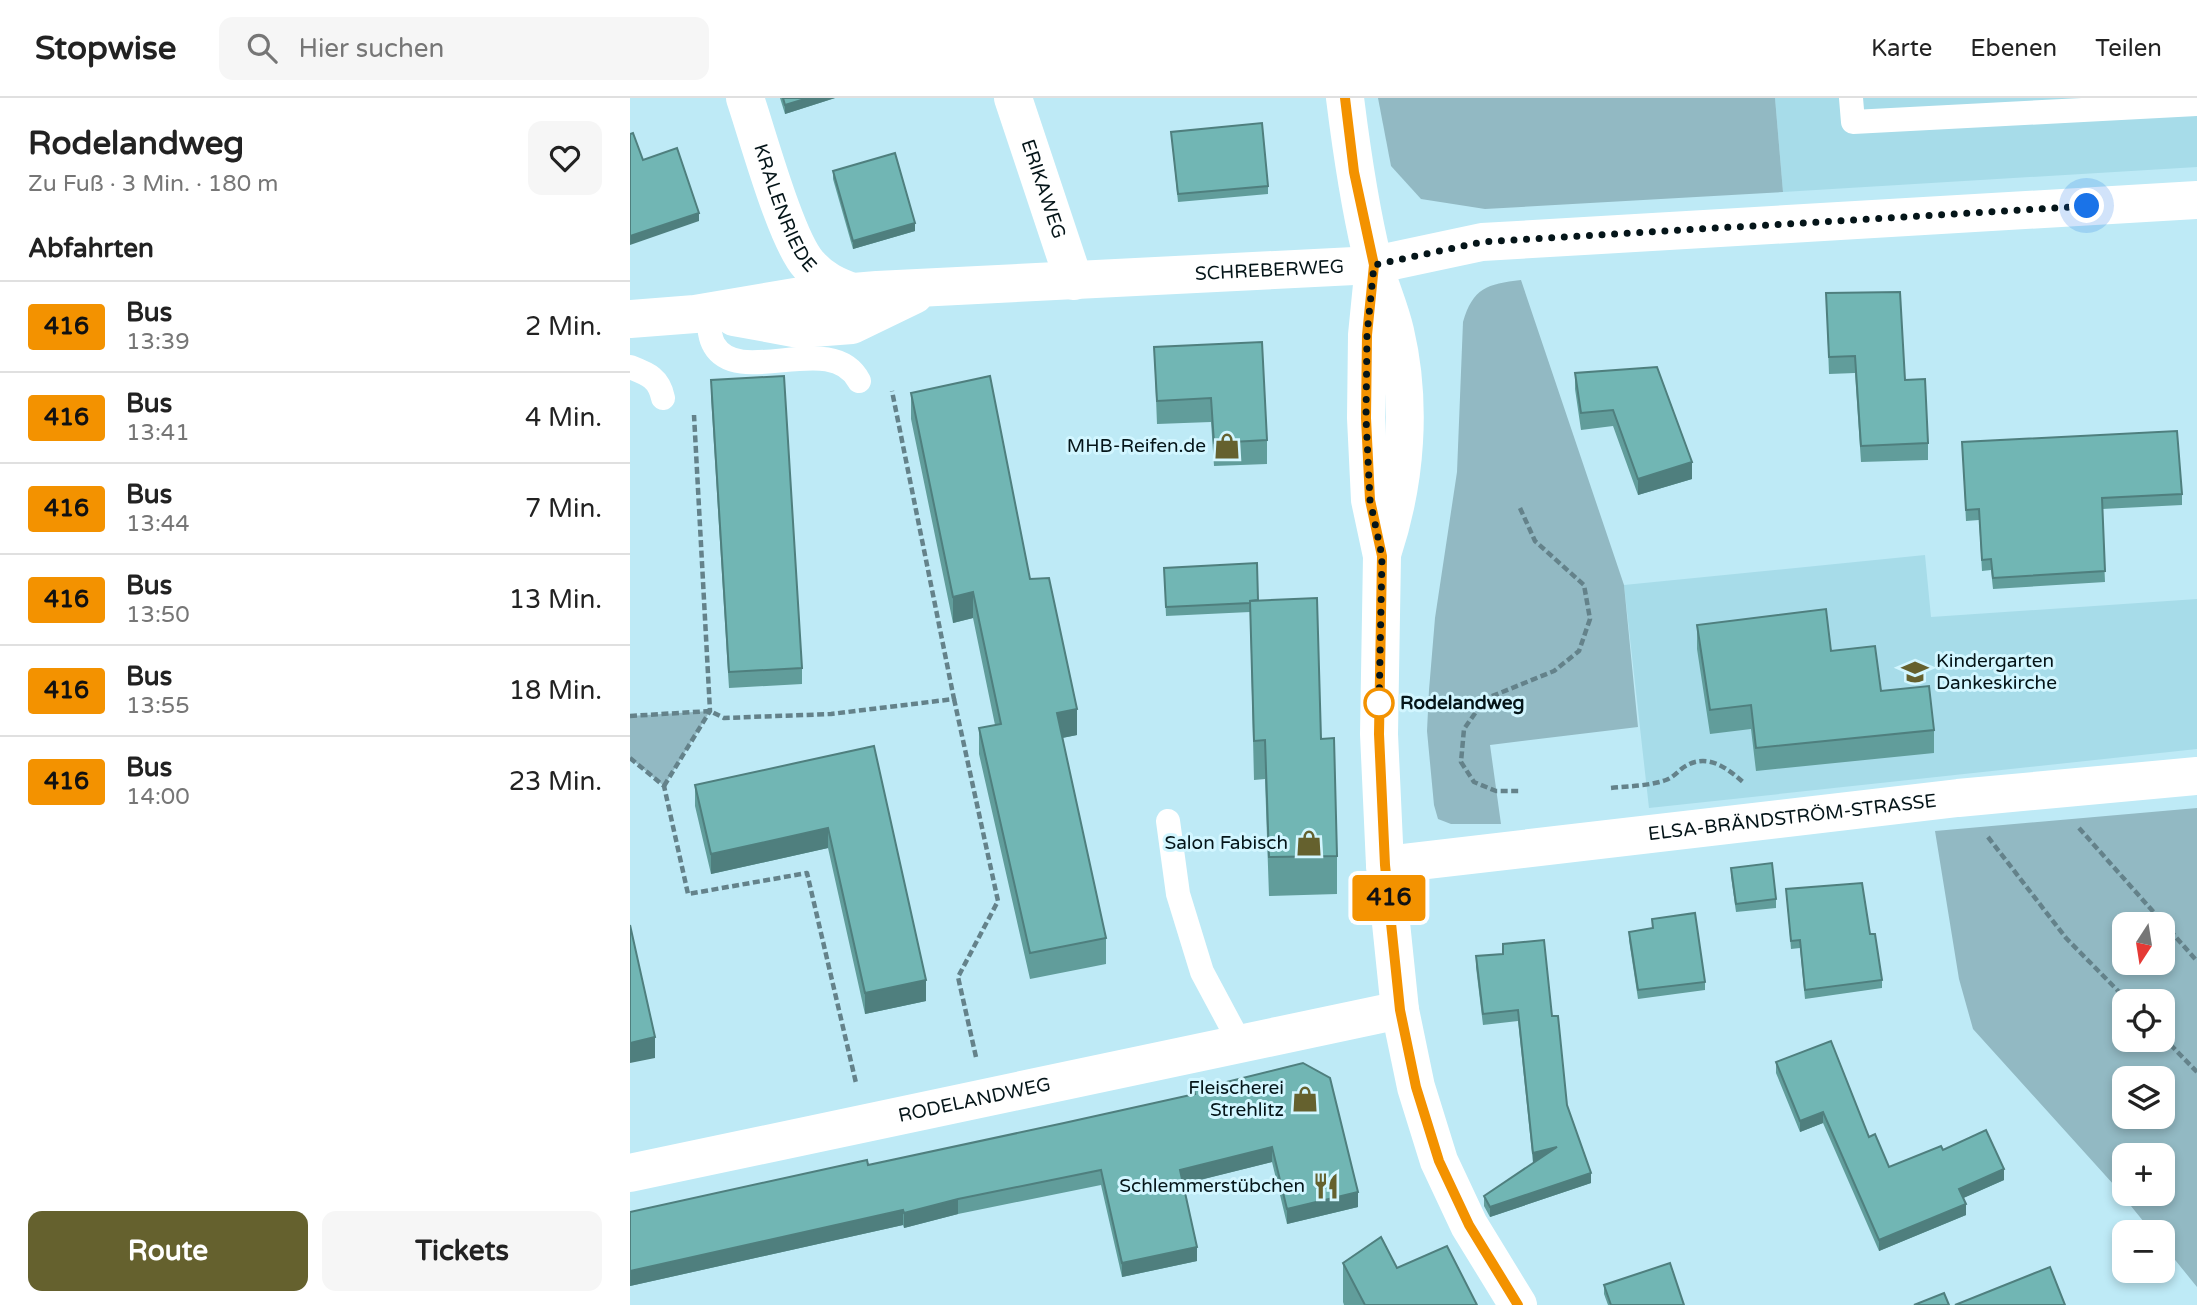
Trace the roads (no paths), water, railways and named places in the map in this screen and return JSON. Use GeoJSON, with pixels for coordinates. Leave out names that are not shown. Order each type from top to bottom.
{"type":"FeatureCollection","features":[{"type":"Feature","properties":{"kind":"street","name":"KRALENRIEDE"},"geometry":{"type":"LineString","coordinates":[[745,98],[807,264],[827,282],[855,293]]}},
{"type":"Feature","properties":{"kind":"street","name":"ERIKAWEG"},"geometry":{"type":"LineString","coordinates":[[1013,98],[1074,281]]}},
{"type":"Feature","properties":{"kind":"street"},"geometry":{"type":"LineString","coordinates":[[1345,98],[1354,172],[1374,265],[1367,335],[1366,418],[1370,500],[1382,556],[1379,734],[1385,865],[1400,1010],[1416,1087],[1439,1161],[1469,1225],[1518,1305]]}},
{"type":"Feature","properties":{"kind":"street","name":"SCHREBERWEG"},"geometry":{"type":"LineString","coordinates":[[630,319],[708,313],[794,297],[1374,265],[1482,242],[2197,200]]}},
{"type":"Feature","properties":{"kind":"street","name":"SCHREBERWEG"},"geometry":{"type":"LineString","coordinates":[[708,313],[799,329],[852,325],[928,288]]}},
{"type":"Feature","properties":{"kind":"street","name":"ELSA-BRÄNDSTRÖM-STRASSE"},"geometry":{"type":"LineString","coordinates":[[1385,865],[1958,798],[2197,776]]}},
{"type":"Feature","properties":{"kind":"street","name":"RODELANDWEG"},"geometry":{"type":"LineString","coordinates":[[630,1173],[985,1095],[1400,1010]]}},
{"type":"Feature","properties":{"kind":"lane"},"geometry":{"type":"LineString","coordinates":[[1851,98],[1853,122],[2160,102],[2197,104]]}},
{"type":"Feature","properties":{"kind":"lane"},"geometry":{"type":"LineString","coordinates":[[708,313],[713,344],[724,357],[744,361],[836,360],[853,369],[859,380]]}},
{"type":"Feature","properties":{"kind":"lane"},"geometry":{"type":"LineString","coordinates":[[630,367],[650,375],[660,386],[663,398]]}},
{"type":"Feature","properties":{"kind":"lane"},"geometry":{"type":"LineString","coordinates":[[1168,821],[1178,894],[1202,972],[1240,1044]]}},
{"type":"Feature","properties":{"kind":"place","name":"MHB-Reifen.de"},"geometry":{"type":"Point","coordinates":[1227,446]}},
{"type":"Feature","properties":{"kind":"place","name":"Kindergarten Dankeskirche"},"geometry":{"type":"Point","coordinates":[1915,672]}},
{"type":"Feature","properties":{"kind":"place","name":"Rodelandweg"},"geometry":{"type":"Point","coordinates":[1379,703]}},
{"type":"Feature","properties":{"kind":"place","name":"Salon Fabisch"},"geometry":{"type":"Point","coordinates":[1309,843]}},
{"type":"Feature","properties":{"kind":"place","name":"Fleischerei Strehlitz"},"geometry":{"type":"Point","coordinates":[1305,1099]}},
{"type":"Feature","properties":{"kind":"place","name":"Schlemmerstübchen"},"geometry":{"type":"Point","coordinates":[1326,1186]}}]}
